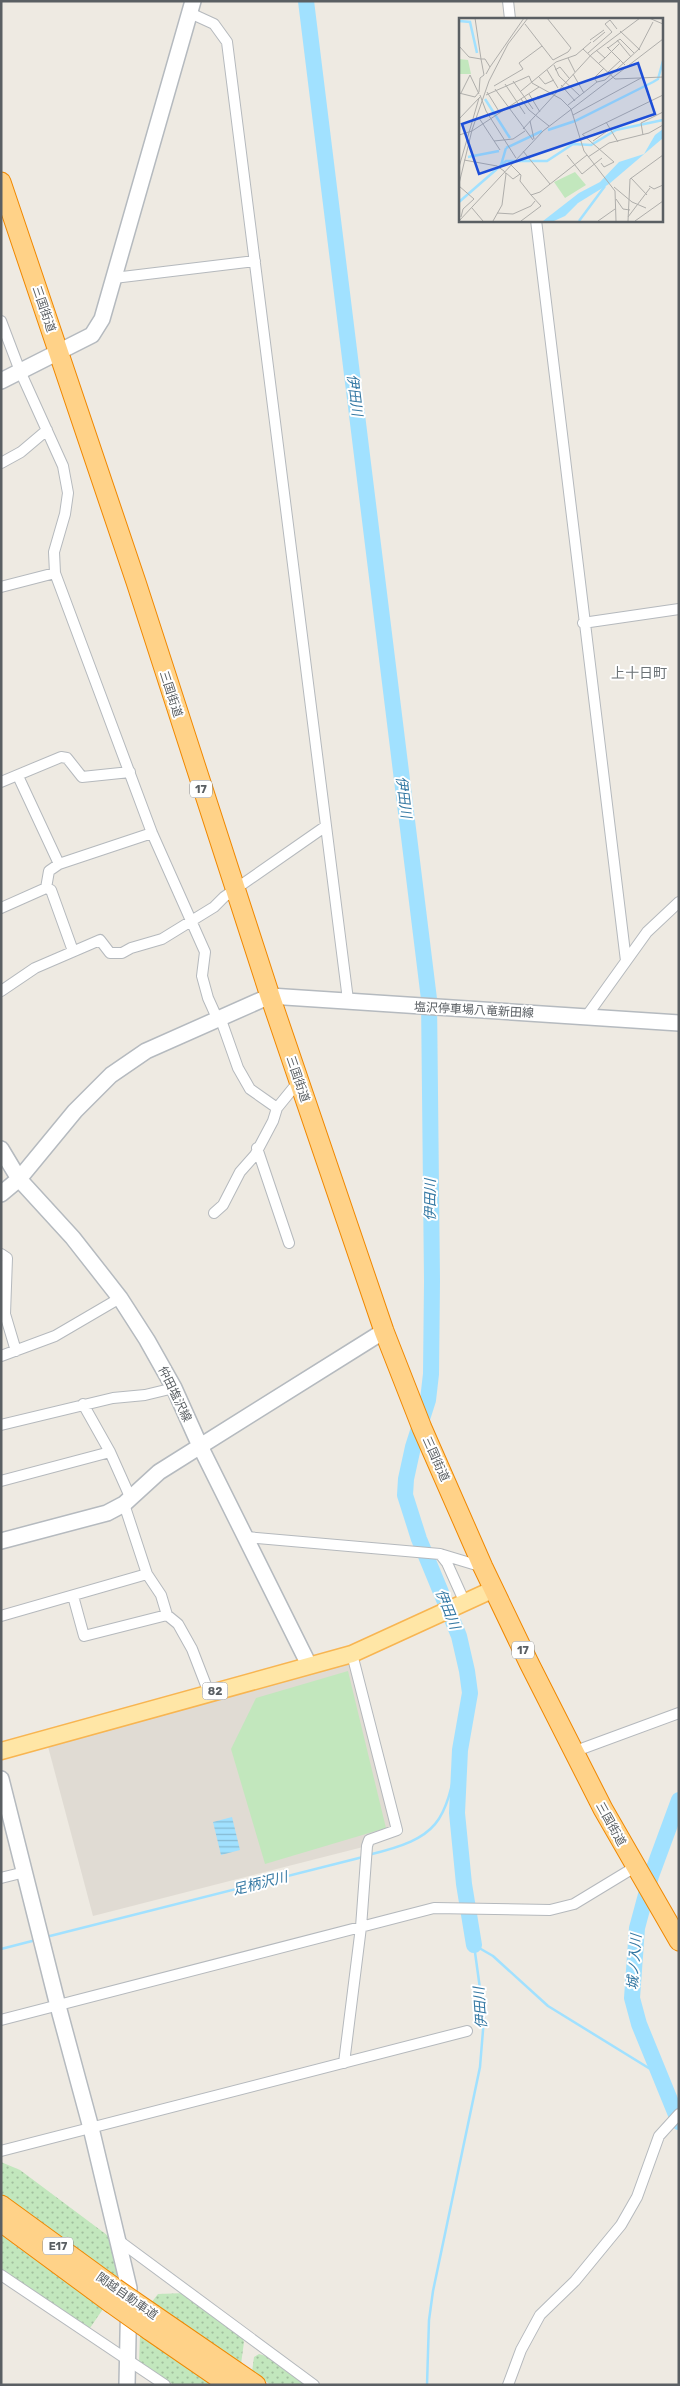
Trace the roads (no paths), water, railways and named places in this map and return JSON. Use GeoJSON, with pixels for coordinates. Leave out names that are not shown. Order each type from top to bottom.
{"type":"FeatureCollection","features":[{"type":"Feature","properties":{"kind":"highway","name":"三国街道"},"geometry":{"type":"LineString","coordinates":[[1,182],[270,996],[384,1331],[408,1394],[483,1567],[574,1752],[635,1867],[679,1941]]}},
{"type":"Feature","properties":{"kind":"highway","name":"関越自動車道"},"geometry":{"type":"LineString","coordinates":[[1,2205],[113,2295]]}},
{"type":"Feature","properties":{"kind":"highway","name":"関越自動車道"},"geometry":{"type":"LineString","coordinates":[[1,2222],[113,2295],[152,2323],[229,2385]]}},
{"type":"Feature","properties":{"kind":"highway","name":"関越自動車道"},"geometry":{"type":"LineString","coordinates":[[152,2323],[256,2385]]}},
{"type":"Feature","properties":{"kind":"main road","name":"82"},"geometry":{"type":"LineString","coordinates":[[1,1751],[352,1654],[494,1589]]}},
{"type":"Feature","properties":{"kind":"street"},"geometry":{"type":"LineString","coordinates":[[508,1],[510,18]]}},
{"type":"Feature","properties":{"kind":"street"},"geometry":{"type":"LineString","coordinates":[[1,381],[92,335],[102,319],[192,7],[214,24],[227,42],[348,1000]]}},
{"type":"Feature","properties":{"kind":"street"},"geometry":{"type":"LineString","coordinates":[[536,221],[626,961]]}},
{"type":"Feature","properties":{"kind":"street"},"geometry":{"type":"LineString","coordinates":[[114,278],[255,261]]}},
{"type":"Feature","properties":{"kind":"street"},"geometry":{"type":"LineString","coordinates":[[1,321],[20,371],[63,466],[68,493],[65,514],[54,552],[55,573],[152,833],[190,923],[205,952],[202,976],[208,998],[219,1017],[238,1068],[250,1089],[277,1108]]}},
{"type":"Feature","properties":{"kind":"street"},"geometry":{"type":"LineString","coordinates":[[1,463],[21,452],[47,430]]}},
{"type":"Feature","properties":{"kind":"street"},"geometry":{"type":"LineString","coordinates":[[1,587],[55,573]]}},
{"type":"Feature","properties":{"kind":"street"},"geometry":{"type":"LineString","coordinates":[[584,623],[679,609]]}},
{"type":"Feature","properties":{"kind":"street"},"geometry":{"type":"LineString","coordinates":[[1,782],[61,757],[67,758],[82,777],[130,772]]}},
{"type":"Feature","properties":{"kind":"street"},"geometry":{"type":"LineString","coordinates":[[18,776],[58,864]]}},
{"type":"Feature","properties":{"kind":"street"},"geometry":{"type":"LineString","coordinates":[[1,991],[35,968],[100,940],[110,953],[122,953],[131,948],[162,939],[190,923],[326,826]]}},
{"type":"Feature","properties":{"kind":"street"},"geometry":{"type":"LineString","coordinates":[[46,888],[49,871],[58,864],[152,833]]}},
{"type":"Feature","properties":{"kind":"street"},"geometry":{"type":"LineString","coordinates":[[1,908],[46,888]]}},
{"type":"Feature","properties":{"kind":"street"},"geometry":{"type":"LineString","coordinates":[[46,888],[51,890],[73,951]]}},
{"type":"Feature","properties":{"kind":"street"},"geometry":{"type":"LineString","coordinates":[[586,1016],[647,932],[679,902]]}},
{"type":"Feature","properties":{"kind":"street"},"geometry":{"type":"LineString","coordinates":[[1,1194],[20,1179],[75,1111],[111,1075],[146,1051],[270,996]]}},
{"type":"Feature","properties":{"kind":"street","name":"塩沢停車場八竜新田線"},"geometry":{"type":"LineString","coordinates":[[270,996],[348,1000],[440,1009],[586,1016],[679,1023]]}},
{"type":"Feature","properties":{"kind":"street"},"geometry":{"type":"LineString","coordinates":[[214,1213],[223,1205],[240,1172],[254,1155],[273,1121],[277,1108],[299,1082]]}},
{"type":"Feature","properties":{"kind":"street"},"geometry":{"type":"LineString","coordinates":[[258,1148],[289,1243]]}},
{"type":"Feature","properties":{"kind":"street","name":"仲田塩沢線"},"geometry":{"type":"LineString","coordinates":[[1,1149],[20,1179],[73,1238],[120,1298],[147,1340],[174,1388],[200,1446],[309,1665]]}},
{"type":"Feature","properties":{"kind":"street"},"geometry":{"type":"LineString","coordinates":[[1,1254],[7,1258],[5,1314],[16,1351]]}},
{"type":"Feature","properties":{"kind":"street"},"geometry":{"type":"LineString","coordinates":[[1,1356],[55,1336],[120,1298]]}},
{"type":"Feature","properties":{"kind":"street"},"geometry":{"type":"LineString","coordinates":[[1,1541],[108,1513],[127,1502],[159,1472],[384,1331]]}},
{"type":"Feature","properties":{"kind":"street"},"geometry":{"type":"LineString","coordinates":[[1,1424],[83,1404],[174,1388]]}},
{"type":"Feature","properties":{"kind":"street"},"geometry":{"type":"LineString","coordinates":[[83,1404],[110,1452],[148,1574],[161,1595],[167,1615],[178,1624],[192,1649],[209,1693]]}},
{"type":"Feature","properties":{"kind":"street"},"geometry":{"type":"LineString","coordinates":[[1,1481],[110,1452]]}},
{"type":"Feature","properties":{"kind":"street"},"geometry":{"type":"LineString","coordinates":[[246,1537],[440,1554],[483,1567]]}},
{"type":"Feature","properties":{"kind":"street"},"geometry":{"type":"LineString","coordinates":[[440,1554],[447,1563],[464,1603]]}},
{"type":"Feature","properties":{"kind":"street"},"geometry":{"type":"LineString","coordinates":[[1,1616],[148,1574]]}},
{"type":"Feature","properties":{"kind":"street"},"geometry":{"type":"LineString","coordinates":[[73,1596],[84,1636],[167,1615]]}},
{"type":"Feature","properties":{"kind":"street"},"geometry":{"type":"LineString","coordinates":[[344,2063],[361,1927],[367,1846],[369,1840],[397,1830],[352,1654]]}},
{"type":"Feature","properties":{"kind":"street"},"geometry":{"type":"LineString","coordinates":[[574,1752],[679,1714]]}},
{"type":"Feature","properties":{"kind":"street"},"geometry":{"type":"LineString","coordinates":[[1,1779],[91,2128],[129,2288],[129,2362],[127,2385]]}},
{"type":"Feature","properties":{"kind":"street"},"geometry":{"type":"LineString","coordinates":[[1,2020],[434,1908],[550,1910],[574,1904],[597,1892],[635,1867]]}},
{"type":"Feature","properties":{"kind":"street"},"geometry":{"type":"LineString","coordinates":[[1,1878],[25,1872]]}},
{"type":"Feature","properties":{"kind":"street"},"geometry":{"type":"LineString","coordinates":[[1,2151],[467,2031]]}},
{"type":"Feature","properties":{"kind":"street"},"geometry":{"type":"LineString","coordinates":[[508,2385],[520,2350],[540,2314],[575,2281],[621,2225],[636,2197],[658,2136],[679,2114]]}},
{"type":"Feature","properties":{"kind":"street"},"geometry":{"type":"LineString","coordinates":[[118,2240],[314,2385]]}},
{"type":"Feature","properties":{"kind":"street"},"geometry":{"type":"LineString","coordinates":[[1,2275],[165,2385]]}},
{"type":"Feature","properties":{"kind":"water"},"geometry":{"type":"Polygon","coordinates":[[[232,1817],[240,1850],[221,1855],[213,1822],[232,1817]]]}},
{"type":"Feature","properties":{"kind":"waterway","name":"伊田川"},"geometry":{"type":"LineString","coordinates":[[306,1],[429,999],[431,1374],[428,1400],[413,1447],[406,1479],[405,1495],[419,1539],[459,1636],[467,1671],[470,1693],[460,1750],[457,1813],[464,1884],[474,1945]]}},
{"type":"Feature","properties":{"kind":"waterway","name":"足柄沢川"},"geometry":{"type":"LineString","coordinates":[[368,1855],[412,1841],[426,1833],[436,1823],[444,1810],[460,1750]]}},
{"type":"Feature","properties":{"kind":"waterway","name":"城ノ入川"},"geometry":{"type":"LineString","coordinates":[[679,1800],[651,1876],[637,1928],[632,1998],[639,2024],[679,2122]]}},
{"type":"Feature","properties":{"kind":"waterway","name":"足柄沢川"},"geometry":{"type":"LineString","coordinates":[[46,1937],[363,1857]]}},
{"type":"Feature","properties":{"kind":"waterway","name":"足柄沢川"},"geometry":{"type":"LineString","coordinates":[[1,1949],[36,1940]]}},
{"type":"Feature","properties":{"kind":"waterway"},"geometry":{"type":"LineString","coordinates":[[474,1945],[493,1956],[548,2006],[660,2075]]}},
{"type":"Feature","properties":{"kind":"waterway","name":"伊田川"},"geometry":{"type":"LineString","coordinates":[[427,2385],[429,2320],[433,2291],[480,2067],[484,2018],[474,1945]]}},
{"type":"Feature","properties":{"kind":"district","name":"上十日町"},"geometry":{"type":"Point","coordinates":[639,673]}}]}
